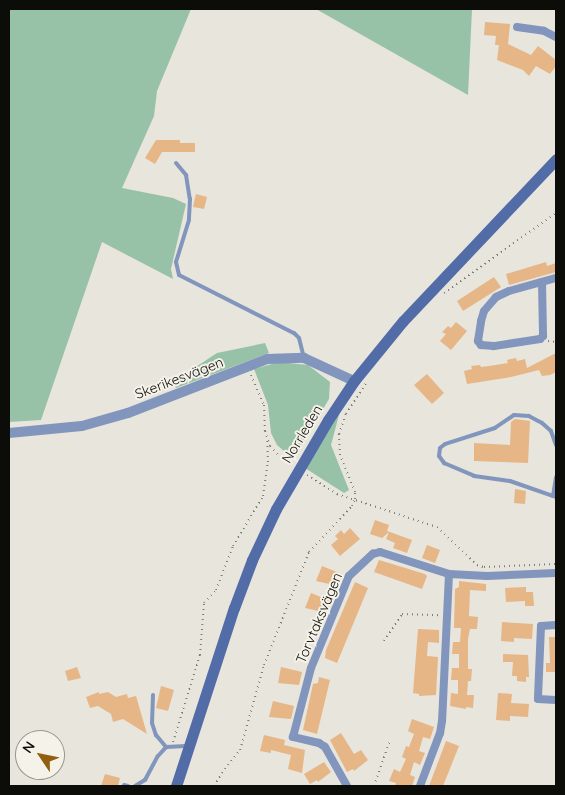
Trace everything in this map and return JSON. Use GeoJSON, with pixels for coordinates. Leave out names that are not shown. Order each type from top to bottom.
{"type":"FeatureCollection","features":[{"type":"Feature","properties":{"kind":"main road","name":"Norrleden"},"geometry":{"type":"LineString","coordinates":[[176,786],[234,608],[263,536],[304,461],[354,381],[403,321],[556,159]]}},
{"type":"Feature","properties":{"kind":"street"},"geometry":{"type":"LineString","coordinates":[[517,27],[544,31],[556,37]]}},
{"type":"Feature","properties":{"kind":"street"},"geometry":{"type":"LineString","coordinates":[[542,282],[544,333],[540,339],[494,346],[481,345],[478,340],[481,321],[489,304],[509,291],[556,278]]}},
{"type":"Feature","properties":{"kind":"street","name":"Skerikesvägen"},"geometry":{"type":"LineString","coordinates":[[9,433],[82,426],[118,416],[267,359],[304,358],[354,381]]}},
{"type":"Feature","properties":{"kind":"street","name":"Torvtaksvägen"},"geometry":{"type":"LineString","coordinates":[[347,786],[325,748],[319,743],[293,737],[311,668],[349,576],[373,554],[380,552],[449,574]]}},
{"type":"Feature","properties":{"kind":"street"},"geometry":{"type":"LineString","coordinates":[[420,786],[440,734],[449,574],[488,576],[556,573]]}},
{"type":"Feature","properties":{"kind":"street"},"geometry":{"type":"LineString","coordinates":[[556,625],[541,626],[538,699],[556,700]]}},
{"type":"Feature","properties":{"kind":"lane"},"geometry":{"type":"LineString","coordinates":[[176,163],[186,175],[190,199],[189,220],[176,262],[179,275],[294,333],[299,338],[304,358]]}},
{"type":"Feature","properties":{"kind":"lane"},"geometry":{"type":"LineString","coordinates":[[556,445],[551,431],[542,423],[529,416],[514,415],[496,428],[445,444],[440,448],[439,456],[444,463],[474,476],[510,481],[555,496],[556,477]]}},
{"type":"Feature","properties":{"kind":"lane"},"geometry":{"type":"LineString","coordinates":[[153,695],[152,723],[156,735],[166,748]]}},
{"type":"Feature","properties":{"kind":"lane"},"geometry":{"type":"LineString","coordinates":[[135,786],[145,780],[158,756],[166,748],[189,746]]}},
{"type":"Feature","properties":{"kind":"path"},"geometry":{"type":"LineString","coordinates":[[441,295],[556,213]]}},
{"type":"Feature","properties":{"kind":"path"},"geometry":{"type":"LineString","coordinates":[[248,366],[264,405],[270,446],[281,458],[292,465]]}},
{"type":"Feature","properties":{"kind":"path"},"geometry":{"type":"LineString","coordinates":[[216,786],[240,750],[264,665],[308,552],[352,506],[355,499],[355,492],[340,455],[339,434],[346,414],[371,377]]}},
{"type":"Feature","properties":{"kind":"path"},"geometry":{"type":"LineString","coordinates":[[172,746],[200,655],[204,603],[216,590],[233,546],[263,496],[268,462],[268,437]]}},
{"type":"Feature","properties":{"kind":"path"},"geometry":{"type":"LineString","coordinates":[[304,473],[337,494],[437,527],[477,565],[484,567],[556,564]]}},
{"type":"Feature","properties":{"kind":"path"},"geometry":{"type":"LineString","coordinates":[[384,641],[402,614],[447,616]]}},
{"type":"Feature","properties":{"kind":"path"},"geometry":{"type":"LineString","coordinates":[[374,786],[389,743]]}},
{"type":"Feature","properties":{"kind":"green space"},"geometry":{"type":"Polygon","coordinates":[[[9,9],[191,9],[157,91],[154,116],[122,188],[173,198],[186,204],[171,269],[173,279],[102,242],[41,420],[9,422],[9,9]]]}},
{"type":"Feature","properties":{"kind":"green space"},"geometry":{"type":"Polygon","coordinates":[[[316,9],[472,9],[468,95],[316,9]]]}},
{"type":"Feature","properties":{"kind":"green space"},"geometry":{"type":"Polygon","coordinates":[[[265,343],[269,353],[176,388],[173,382],[217,353],[265,343]]]}},
{"type":"Feature","properties":{"kind":"green space"},"geometry":{"type":"Polygon","coordinates":[[[279,362],[308,365],[330,382],[329,399],[293,459],[277,445],[271,433],[268,405],[254,369],[279,362]]]}},
{"type":"Feature","properties":{"kind":"green space"},"geometry":{"type":"Polygon","coordinates":[[[340,411],[331,445],[349,490],[344,493],[305,468],[340,411]]]}},
{"type":"Feature","properties":{"kind":"building"},"geometry":{"type":"Polygon","coordinates":[[[485,22],[510,24],[508,44],[531,55],[538,46],[556,60],[556,66],[550,74],[536,66],[529,76],[523,70],[497,60],[499,45],[495,45],[496,36],[484,35],[485,22]]]}},
{"type":"Feature","properties":{"kind":"building"},"geometry":{"type":"Polygon","coordinates":[[[156,140],[180,140],[180,143],[195,143],[195,152],[162,152],[155,164],[145,158],[156,140]]]}},
{"type":"Feature","properties":{"kind":"building"},"geometry":{"type":"Polygon","coordinates":[[[196,194],[207,197],[204,209],[193,207],[196,194]]]}},
{"type":"Feature","properties":{"kind":"building"},"geometry":{"type":"Polygon","coordinates":[[[546,262],[547,266],[556,263],[556,272],[509,285],[506,274],[546,262]]]}},
{"type":"Feature","properties":{"kind":"building"},"geometry":{"type":"Polygon","coordinates":[[[494,277],[501,287],[463,311],[457,301],[494,277]]]}},
{"type":"Feature","properties":{"kind":"building"},"geometry":{"type":"Polygon","coordinates":[[[456,322],[467,331],[451,350],[440,341],[446,334],[442,332],[448,326],[451,328],[456,322]]]}},
{"type":"Feature","properties":{"kind":"building"},"geometry":{"type":"Polygon","coordinates":[[[556,353],[556,372],[550,375],[542,376],[539,370],[511,377],[467,384],[464,371],[472,369],[471,366],[480,365],[481,367],[508,363],[507,360],[516,358],[517,361],[525,359],[527,368],[556,353]]]}},
{"type":"Feature","properties":{"kind":"building"},"geometry":{"type":"Polygon","coordinates":[[[427,374],[444,393],[432,404],[414,385],[427,374]]]}},
{"type":"Feature","properties":{"kind":"building"},"geometry":{"type":"Polygon","coordinates":[[[515,419],[530,421],[528,463],[474,461],[474,443],[510,445],[511,422],[515,419]]]}},
{"type":"Feature","properties":{"kind":"building"},"geometry":{"type":"Polygon","coordinates":[[[515,489],[526,491],[525,504],[514,503],[515,489]]]}},
{"type":"Feature","properties":{"kind":"building"},"geometry":{"type":"Polygon","coordinates":[[[375,520],[389,525],[387,531],[412,540],[407,553],[393,548],[395,543],[386,539],[389,532],[382,538],[370,534],[375,520]]]}},
{"type":"Feature","properties":{"kind":"building"},"geometry":{"type":"Polygon","coordinates":[[[350,528],[360,539],[340,556],[331,545],[338,539],[335,536],[341,530],[344,534],[350,528]]]}},
{"type":"Feature","properties":{"kind":"building"},"geometry":{"type":"Polygon","coordinates":[[[427,545],[440,550],[435,563],[422,558],[427,545]]]}},
{"type":"Feature","properties":{"kind":"building"},"geometry":{"type":"Polygon","coordinates":[[[379,560],[425,574],[427,576],[422,589],[374,572],[379,560]]]}},
{"type":"Feature","properties":{"kind":"building"},"geometry":{"type":"Polygon","coordinates":[[[322,566],[342,574],[338,586],[316,581],[322,566]]]}},
{"type":"Feature","properties":{"kind":"building"},"geometry":{"type":"Polygon","coordinates":[[[459,581],[486,584],[486,591],[470,590],[469,616],[478,617],[477,629],[470,629],[468,639],[468,669],[472,669],[471,681],[468,681],[467,695],[474,695],[473,708],[466,707],[466,709],[450,706],[451,693],[458,694],[458,680],[451,680],[452,668],[459,668],[459,654],[452,654],[453,642],[460,642],[461,628],[454,628],[455,589],[459,587],[459,581]]]}},
{"type":"Feature","properties":{"kind":"building"},"geometry":{"type":"Polygon","coordinates":[[[355,582],[368,588],[337,663],[325,658],[326,650],[355,582]]]}},
{"type":"Feature","properties":{"kind":"building"},"geometry":{"type":"Polygon","coordinates":[[[526,587],[526,592],[533,592],[534,606],[525,606],[525,601],[506,602],[505,588],[526,587]]]}},
{"type":"Feature","properties":{"kind":"building"},"geometry":{"type":"Polygon","coordinates":[[[311,593],[331,601],[327,613],[305,608],[311,593]]]}},
{"type":"Feature","properties":{"kind":"building"},"geometry":{"type":"Polygon","coordinates":[[[502,622],[533,624],[532,639],[514,638],[514,642],[501,641],[502,622]]]}},
{"type":"Feature","properties":{"kind":"building"},"geometry":{"type":"Polygon","coordinates":[[[418,629],[439,630],[439,643],[428,642],[427,656],[438,657],[436,695],[419,696],[419,694],[413,693],[418,629]]]}},
{"type":"Feature","properties":{"kind":"building"},"geometry":{"type":"Polygon","coordinates":[[[549,637],[556,637],[556,672],[546,672],[546,663],[550,663],[549,637]]]}},
{"type":"Feature","properties":{"kind":"building"},"geometry":{"type":"Polygon","coordinates":[[[503,654],[528,655],[529,677],[526,677],[526,682],[517,681],[517,676],[512,676],[513,662],[503,662],[503,654]]]}},
{"type":"Feature","properties":{"kind":"building"},"geometry":{"type":"Polygon","coordinates":[[[77,667],[81,678],[68,681],[65,671],[77,667]]]}},
{"type":"Feature","properties":{"kind":"building"},"geometry":{"type":"Polygon","coordinates":[[[281,667],[302,672],[299,685],[278,683],[281,667]]]}},
{"type":"Feature","properties":{"kind":"building"},"geometry":{"type":"Polygon","coordinates":[[[319,677],[330,680],[317,734],[303,730],[313,684],[318,683],[319,677]]]}},
{"type":"Feature","properties":{"kind":"building"},"geometry":{"type":"Polygon","coordinates":[[[161,686],[174,690],[168,711],[156,708],[161,686]]]}},
{"type":"Feature","properties":{"kind":"building"},"geometry":{"type":"Polygon","coordinates":[[[99,692],[99,694],[108,692],[116,697],[127,694],[128,698],[136,696],[147,734],[123,719],[113,722],[111,714],[98,706],[90,708],[86,697],[99,692]]]}},
{"type":"Feature","properties":{"kind":"building"},"geometry":{"type":"Polygon","coordinates":[[[498,693],[512,694],[511,703],[529,704],[528,717],[510,716],[510,721],[496,720],[498,693]]]}},
{"type":"Feature","properties":{"kind":"building"},"geometry":{"type":"Polygon","coordinates":[[[273,701],[294,706],[291,719],[269,717],[273,701]]]}},
{"type":"Feature","properties":{"kind":"building"},"geometry":{"type":"Polygon","coordinates":[[[412,719],[434,727],[430,739],[423,737],[419,751],[425,753],[420,765],[414,762],[410,775],[415,777],[412,786],[395,786],[396,783],[389,781],[394,769],[400,772],[406,759],[402,757],[406,746],[409,747],[414,734],[408,731],[412,719]]]}},
{"type":"Feature","properties":{"kind":"building"},"geometry":{"type":"Polygon","coordinates":[[[341,733],[354,754],[361,750],[368,760],[354,771],[353,769],[347,772],[330,740],[341,733]]]}},
{"type":"Feature","properties":{"kind":"building"},"geometry":{"type":"Polygon","coordinates":[[[264,735],[285,740],[284,745],[305,750],[302,773],[288,769],[291,755],[271,750],[271,753],[260,751],[264,735]]]}},
{"type":"Feature","properties":{"kind":"building"},"geometry":{"type":"Polygon","coordinates":[[[446,741],[459,746],[443,786],[429,786],[446,741]]]}},
{"type":"Feature","properties":{"kind":"building"},"geometry":{"type":"Polygon","coordinates":[[[324,762],[331,772],[318,782],[317,780],[310,784],[304,774],[324,762]]]}},
{"type":"Feature","properties":{"kind":"building"},"geometry":{"type":"Polygon","coordinates":[[[105,774],[120,778],[118,786],[101,786],[105,774]]]}}]}
